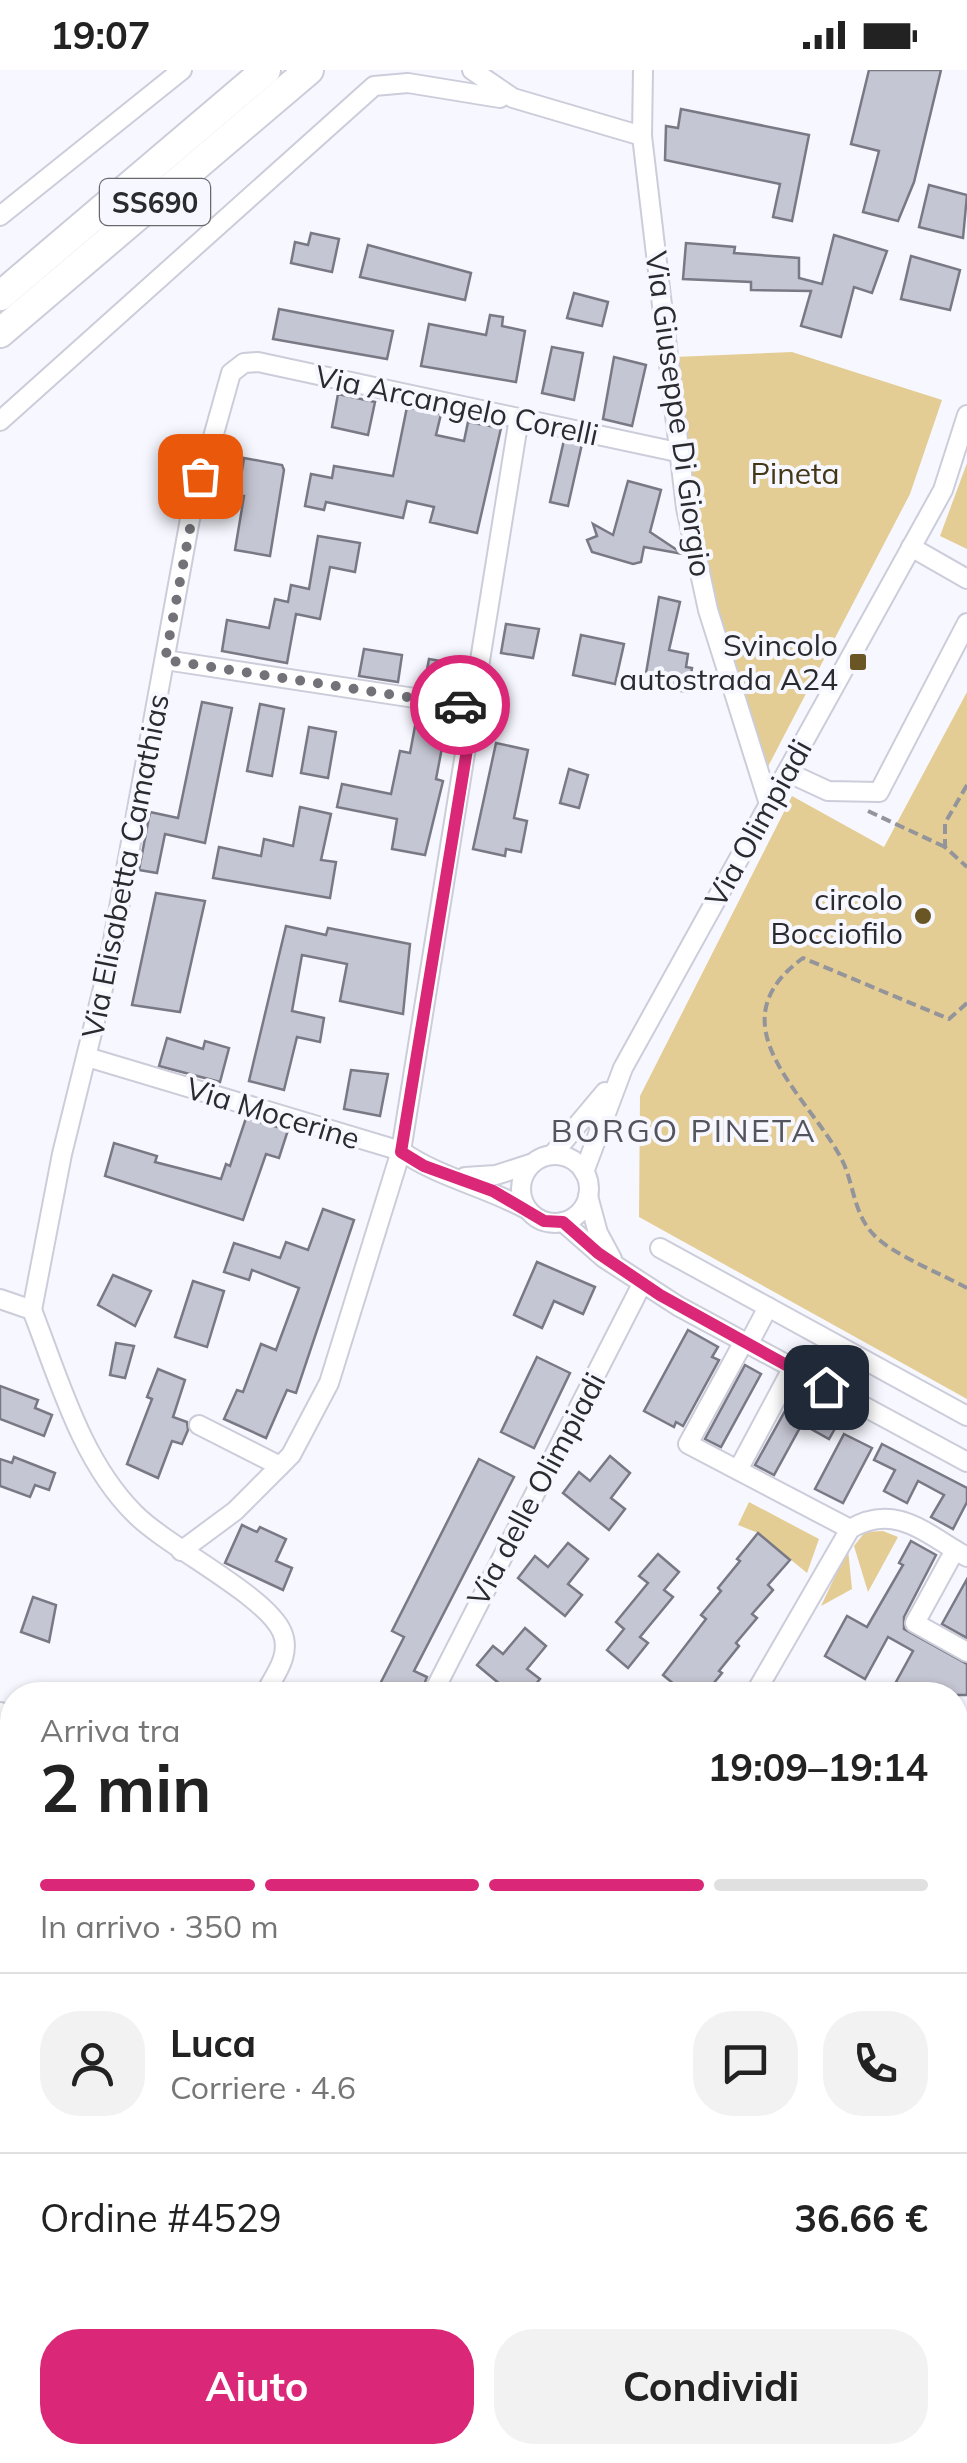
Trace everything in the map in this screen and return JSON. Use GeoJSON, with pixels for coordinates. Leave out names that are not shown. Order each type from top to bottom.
{"type":"FeatureCollection","features":[{"type":"Feature","properties":{"kind":"highway","name":"SS690"},"geometry":{"type":"LineString","coordinates":[[0,296],[266,70]]}},
{"type":"Feature","properties":{"kind":"highway","name":"SS690"},"geometry":{"type":"LineString","coordinates":[[0,333],[309,70]]}},
{"type":"Feature","properties":{"kind":"street"},"geometry":{"type":"LineString","coordinates":[[0,216],[182,70]]}},
{"type":"Feature","properties":{"kind":"street"},"geometry":{"type":"LineString","coordinates":[[472,70],[494,90],[520,101]]}},
{"type":"Feature","properties":{"kind":"street","name":"Via Giuseppe Di Giorgio"},"geometry":{"type":"LineString","coordinates":[[643,70],[642,136],[677,452],[708,610],[769,804]]}},
{"type":"Feature","properties":{"kind":"street"},"geometry":{"type":"LineString","coordinates":[[0,421],[374,86],[408,83],[520,101],[642,136]]}},
{"type":"Feature","properties":{"kind":"street","name":"Via Arcangelo Corelli"},"geometry":{"type":"LineString","coordinates":[[238,366],[258,362],[677,452]]}},
{"type":"Feature","properties":{"kind":"street","name":"Via Elisabetta Camathias"},"geometry":{"type":"LineString","coordinates":[[32,1310],[62,1154],[108,968],[197,486],[226,384],[238,366]]}},
{"type":"Feature","properties":{"kind":"street","name":"Via Olimpiadi"},"geometry":{"type":"LineString","coordinates":[[584,1172],[624,1068],[943,490],[967,415]]}},
{"type":"Feature","properties":{"kind":"street"},"geometry":{"type":"LineString","coordinates":[[182,1551],[235,1511],[292,1455],[329,1383],[401,1152],[519,418]]}},
{"type":"Feature","properties":{"kind":"street"},"geometry":{"type":"LineString","coordinates":[[911,547],[967,579]]}},
{"type":"Feature","properties":{"kind":"street"},"geometry":{"type":"LineString","coordinates":[[787,772],[828,791],[880,792],[967,623]]}},
{"type":"Feature","properties":{"kind":"street"},"geometry":{"type":"LineString","coordinates":[[165,660],[474,707]]}},
{"type":"Feature","properties":{"kind":"street","name":"Via Mocerine"},"geometry":{"type":"LineString","coordinates":[[87,1058],[401,1152],[424,1166],[528,1210]]}},
{"type":"Feature","properties":{"kind":"street","name":"Via Olimpiadi"},"geometry":{"type":"LineString","coordinates":[[553,1154],[624,1068]]}},
{"type":"Feature","properties":{"kind":"street"},"geometry":{"type":"LineString","coordinates":[[588,1196],[579,1213],[563,1222],[544,1221],[528,1210],[521,1182],[530,1164],[553,1154],[571,1158],[584,1172],[598,1233],[617,1268]]}},
{"type":"Feature","properties":{"kind":"street","name":"Via Mocerine"},"geometry":{"type":"LineString","coordinates":[[455,1177],[496,1175],[530,1164]]}},
{"type":"Feature","properties":{"kind":"street"},"geometry":{"type":"LineString","coordinates":[[563,1222],[642,1284],[745,1344],[967,1462]]}},
{"type":"Feature","properties":{"kind":"street"},"geometry":{"type":"LineString","coordinates":[[660,1248],[967,1416]]}},
{"type":"Feature","properties":{"kind":"street","name":"Via delle Olimpiadi"},"geometry":{"type":"LineString","coordinates":[[439,1682],[642,1284]]}},
{"type":"Feature","properties":{"kind":"street"},"geometry":{"type":"LineString","coordinates":[[0,1299],[32,1310],[96,1463],[132,1512],[261,1608],[279,1626],[284,1655],[270,1682]]}},
{"type":"Feature","properties":{"kind":"street"},"geometry":{"type":"LineString","coordinates":[[768,1308],[688,1444],[850,1528]]}},
{"type":"Feature","properties":{"kind":"street"},"geometry":{"type":"LineString","coordinates":[[738,1470],[792,1369]]}},
{"type":"Feature","properties":{"kind":"street"},"geometry":{"type":"LineString","coordinates":[[199,1425],[280,1466]]}},
{"type":"Feature","properties":{"kind":"street"},"geometry":{"type":"LineString","coordinates":[[761,1682],[850,1528],[870,1517],[894,1516],[961,1554],[914,1623],[967,1652]]}},
{"type":"Feature","properties":{"kind":"path"},"geometry":{"type":"LineString","coordinates":[[945,847],[945,823],[967,786]]}},
{"type":"Feature","properties":{"kind":"path"},"geometry":{"type":"LineString","coordinates":[[861,807],[945,847],[967,867]]}},
{"type":"Feature","properties":{"kind":"path"},"geometry":{"type":"LineString","coordinates":[[967,1003],[949,1019],[803,958],[778,976],[765,1006],[774,1062],[841,1158],[854,1200],[874,1236],[967,1288]]}},
{"type":"Feature","properties":{"kind":"green space","name":"Pineta"},"geometry":{"type":"Polygon","coordinates":[[[792,352],[942,400],[910,494],[761,780],[708,610],[674,357],[792,352]]]}},
{"type":"Feature","properties":{"kind":"green space"},"geometry":{"type":"Polygon","coordinates":[[[967,463],[967,549],[940,536],[967,463]]]}},
{"type":"Feature","properties":{"kind":"green space"},"geometry":{"type":"Polygon","coordinates":[[[967,692],[967,1399],[639,1217],[640,1096],[792,796],[884,847],[967,692]]]}},
{"type":"Feature","properties":{"kind":"green space"},"geometry":{"type":"Polygon","coordinates":[[[749,1502],[819,1539],[807,1573],[758,1533],[738,1525],[749,1502]]]}},
{"type":"Feature","properties":{"kind":"green space"},"geometry":{"type":"Polygon","coordinates":[[[883,1531],[898,1537],[868,1592],[854,1546],[865,1532],[883,1531]]]}},
{"type":"Feature","properties":{"kind":"green space"},"geometry":{"type":"Polygon","coordinates":[[[848,1549],[852,1589],[821,1606],[848,1549]]]}},
{"type":"Feature","properties":{"kind":"building"},"geometry":{"type":"Polygon","coordinates":[[[869,70],[941,70],[914,182],[898,221],[863,212],[879,151],[851,144],[869,70]]]}},
{"type":"Feature","properties":{"kind":"building"},"geometry":{"type":"Polygon","coordinates":[[[681,109],[809,135],[792,221],[773,217],[780,184],[665,160],[666,126],[678,128],[681,109]]]}},
{"type":"Feature","properties":{"kind":"building"},"geometry":{"type":"Polygon","coordinates":[[[929,185],[967,195],[963,238],[919,227],[929,185]]]}},
{"type":"Feature","properties":{"kind":"building"},"geometry":{"type":"Polygon","coordinates":[[[311,233],[339,239],[332,272],[291,263],[295,242],[308,245],[311,233]]]}},
{"type":"Feature","properties":{"kind":"building"},"geometry":{"type":"Polygon","coordinates":[[[834,235],[887,251],[872,293],[854,287],[841,337],[801,326],[811,291],[751,290],[751,282],[683,279],[686,243],[735,247],[734,253],[799,258],[799,278],[822,284],[834,235]]]}},
{"type":"Feature","properties":{"kind":"building"},"geometry":{"type":"Polygon","coordinates":[[[368,245],[471,273],[465,300],[360,277],[368,245]]]}},
{"type":"Feature","properties":{"kind":"building"},"geometry":{"type":"Polygon","coordinates":[[[911,256],[960,270],[950,310],[901,299],[911,256]]]}},
{"type":"Feature","properties":{"kind":"building"},"geometry":{"type":"Polygon","coordinates":[[[574,293],[608,302],[602,326],[567,318],[574,293]]]}},
{"type":"Feature","properties":{"kind":"building"},"geometry":{"type":"Polygon","coordinates":[[[279,309],[393,331],[387,359],[273,339],[279,309]]]}},
{"type":"Feature","properties":{"kind":"building"},"geometry":{"type":"Polygon","coordinates":[[[490,315],[503,317],[502,326],[525,331],[516,382],[421,366],[429,324],[486,335],[490,315]]]}},
{"type":"Feature","properties":{"kind":"building"},"geometry":{"type":"Polygon","coordinates":[[[552,347],[583,353],[574,400],[542,393],[552,347]]]}},
{"type":"Feature","properties":{"kind":"building"},"geometry":{"type":"Polygon","coordinates":[[[614,357],[646,365],[632,426],[603,419],[614,357]]]}},
{"type":"Feature","properties":{"kind":"building"},"geometry":{"type":"Polygon","coordinates":[[[338,394],[375,402],[368,435],[332,427],[338,394]]]}},
{"type":"Feature","properties":{"kind":"building"},"geometry":{"type":"Polygon","coordinates":[[[407,407],[441,414],[436,435],[464,441],[468,422],[501,428],[477,533],[430,522],[434,507],[407,501],[403,518],[326,502],[324,510],[305,506],[311,474],[332,478],[334,466],[393,476],[407,407]]]}},
{"type":"Feature","properties":{"kind":"building"},"geometry":{"type":"Polygon","coordinates":[[[564,440],[582,444],[568,506],[550,502],[564,440]]]}},
{"type":"Feature","properties":{"kind":"building"},"geometry":{"type":"Polygon","coordinates":[[[244,458],[282,465],[284,470],[270,556],[235,550],[244,496],[238,495],[244,458]]]}},
{"type":"Feature","properties":{"kind":"building"},"geometry":{"type":"Polygon","coordinates":[[[628,481],[661,490],[650,532],[683,554],[644,547],[641,562],[633,564],[592,552],[587,540],[597,536],[593,524],[613,535],[628,481]]]}},
{"type":"Feature","properties":{"kind":"building"},"geometry":{"type":"Polygon","coordinates":[[[318,536],[360,543],[355,572],[330,567],[320,619],[296,614],[287,663],[222,651],[227,620],[269,628],[275,599],[288,602],[291,585],[309,589],[318,536]]]}},
{"type":"Feature","properties":{"kind":"building"},"geometry":{"type":"Polygon","coordinates":[[[659,597],[680,602],[669,650],[688,654],[686,667],[692,668],[688,692],[644,685],[659,597]]]}},
{"type":"Feature","properties":{"kind":"building"},"geometry":{"type":"Polygon","coordinates":[[[506,624],[539,629],[533,658],[501,653],[506,624]]]}},
{"type":"Feature","properties":{"kind":"building"},"geometry":{"type":"Polygon","coordinates":[[[581,635],[624,644],[615,684],[573,675],[581,635]]]}},
{"type":"Feature","properties":{"kind":"building"},"geometry":{"type":"Polygon","coordinates":[[[364,649],[402,655],[398,682],[359,676],[364,649]]]}},
{"type":"Feature","properties":{"kind":"building"},"geometry":{"type":"Polygon","coordinates":[[[429,659],[458,664],[454,686],[425,680],[429,659]]]}},
{"type":"Feature","properties":{"kind":"building"},"geometry":{"type":"Polygon","coordinates":[[[202,702],[232,708],[205,843],[165,834],[157,873],[139,870],[150,812],[178,818],[202,702]]]}},
{"type":"Feature","properties":{"kind":"building"},"geometry":{"type":"Polygon","coordinates":[[[260,704],[284,709],[272,776],[247,771],[260,704]]]}},
{"type":"Feature","properties":{"kind":"building"},"geometry":{"type":"Polygon","coordinates":[[[416,721],[446,727],[436,779],[443,781],[425,855],[392,849],[397,819],[337,807],[342,784],[391,794],[400,751],[410,753],[416,721]]]}},
{"type":"Feature","properties":{"kind":"building"},"geometry":{"type":"Polygon","coordinates":[[[309,727],[336,732],[328,778],[301,773],[309,727]]]}},
{"type":"Feature","properties":{"kind":"building"},"geometry":{"type":"Polygon","coordinates":[[[496,743],[528,750],[514,818],[527,821],[521,852],[506,849],[505,856],[473,849],[496,743]]]}},
{"type":"Feature","properties":{"kind":"building"},"geometry":{"type":"Polygon","coordinates":[[[569,769],[588,775],[579,808],[560,803],[569,769]]]}},
{"type":"Feature","properties":{"kind":"building"},"geometry":{"type":"Polygon","coordinates":[[[300,807],[331,814],[321,860],[336,862],[330,898],[213,878],[219,847],[261,856],[264,839],[293,846],[300,807]]]}},
{"type":"Feature","properties":{"kind":"building"},"geometry":{"type":"Polygon","coordinates":[[[156,893],[205,901],[180,1012],[132,1005],[156,893]]]}},
{"type":"Feature","properties":{"kind":"building"},"geometry":{"type":"Polygon","coordinates":[[[286,926],[326,935],[328,928],[410,944],[403,1014],[340,1001],[347,964],[302,955],[292,1011],[324,1018],[320,1042],[297,1037],[284,1090],[249,1081],[286,926]]]}},
{"type":"Feature","properties":{"kind":"building"},"geometry":{"type":"Polygon","coordinates":[[[167,1038],[203,1049],[205,1041],[229,1048],[220,1082],[159,1066],[167,1038]]]}},
{"type":"Feature","properties":{"kind":"building"},"geometry":{"type":"Polygon","coordinates":[[[351,1070],[388,1074],[380,1116],[344,1109],[351,1070]]]}},
{"type":"Feature","properties":{"kind":"building"},"geometry":{"type":"Polygon","coordinates":[[[246,1118],[288,1130],[279,1158],[266,1154],[243,1220],[105,1176],[114,1143],[157,1156],[155,1162],[221,1179],[226,1164],[230,1166],[246,1118]]]}},
{"type":"Feature","properties":{"kind":"building"},"geometry":{"type":"Polygon","coordinates":[[[323,1209],[354,1220],[296,1393],[287,1390],[266,1438],[224,1419],[237,1390],[243,1392],[261,1344],[276,1350],[299,1288],[252,1270],[249,1280],[224,1272],[234,1243],[280,1258],[286,1242],[308,1250],[323,1209]]]}},
{"type":"Feature","properties":{"kind":"building"},"geometry":{"type":"Polygon","coordinates":[[[537,1262],[595,1287],[583,1314],[554,1301],[542,1328],[514,1315],[537,1262]]]}},
{"type":"Feature","properties":{"kind":"building"},"geometry":{"type":"Polygon","coordinates":[[[113,1275],[151,1291],[135,1326],[98,1305],[113,1275]]]}},
{"type":"Feature","properties":{"kind":"building"},"geometry":{"type":"Polygon","coordinates":[[[193,1281],[224,1291],[207,1347],[175,1337],[193,1281]]]}},
{"type":"Feature","properties":{"kind":"building"},"geometry":{"type":"Polygon","coordinates":[[[688,1330],[718,1347],[712,1357],[719,1360],[683,1426],[676,1422],[674,1427],[644,1411],[688,1330]]]}},
{"type":"Feature","properties":{"kind":"building"},"geometry":{"type":"Polygon","coordinates":[[[116,1343],[134,1346],[125,1378],[110,1375],[116,1343]]]}},
{"type":"Feature","properties":{"kind":"building"},"geometry":{"type":"Polygon","coordinates":[[[537,1357],[570,1373],[534,1448],[501,1432],[537,1357]]]}},
{"type":"Feature","properties":{"kind":"building"},"geometry":{"type":"Polygon","coordinates":[[[745,1365],[761,1374],[721,1447],[705,1439],[745,1365]]]}},
{"type":"Feature","properties":{"kind":"building"},"geometry":{"type":"Polygon","coordinates":[[[158,1369],[185,1380],[173,1417],[187,1422],[188,1430],[182,1444],[172,1441],[158,1478],[127,1464],[152,1399],[147,1397],[158,1369]]]}},
{"type":"Feature","properties":{"kind":"building"},"geometry":{"type":"Polygon","coordinates":[[[0,1386],[38,1400],[35,1408],[52,1415],[44,1436],[0,1419],[0,1386]]]}},
{"type":"Feature","properties":{"kind":"building"},"geometry":{"type":"Polygon","coordinates":[[[795,1393],[841,1418],[829,1439],[802,1424],[774,1475],[755,1465],[795,1393]]]}},
{"type":"Feature","properties":{"kind":"building"},"geometry":{"type":"Polygon","coordinates":[[[844,1434],[872,1448],[843,1503],[815,1489],[844,1434]]]}},
{"type":"Feature","properties":{"kind":"building"},"geometry":{"type":"Polygon","coordinates":[[[882,1444],[967,1488],[967,1502],[953,1529],[931,1517],[944,1495],[918,1481],[907,1503],[884,1491],[895,1470],[874,1460],[882,1444]]]}},
{"type":"Feature","properties":{"kind":"building"},"geometry":{"type":"Polygon","coordinates":[[[610,1456],[630,1473],[611,1498],[625,1509],[609,1530],[563,1493],[579,1472],[590,1481],[610,1456]]]}},
{"type":"Feature","properties":{"kind":"building"},"geometry":{"type":"Polygon","coordinates":[[[14,1457],[55,1473],[49,1490],[35,1485],[30,1497],[0,1486],[0,1459],[12,1463],[14,1457]]]}},
{"type":"Feature","properties":{"kind":"building"},"geometry":{"type":"Polygon","coordinates":[[[479,1459],[514,1477],[414,1671],[427,1677],[425,1682],[381,1682],[404,1637],[392,1631],[479,1459]]]}},
{"type":"Feature","properties":{"kind":"building"},"geometry":{"type":"Polygon","coordinates":[[[242,1525],[257,1532],[260,1527],[286,1539],[276,1561],[292,1568],[283,1590],[225,1563],[242,1525]]]}},
{"type":"Feature","properties":{"kind":"building"},"geometry":{"type":"Polygon","coordinates":[[[758,1533],[790,1560],[768,1585],[773,1590],[752,1614],[757,1618],[736,1643],[739,1646],[715,1682],[671,1682],[663,1675],[706,1619],[701,1615],[721,1591],[718,1588],[740,1561],[737,1559],[758,1533]]]}},
{"type":"Feature","properties":{"kind":"building"},"geometry":{"type":"Polygon","coordinates":[[[911,1541],[936,1555],[904,1617],[904,1629],[967,1664],[967,1682],[896,1682],[913,1651],[888,1637],[865,1679],[825,1656],[847,1616],[867,1627],[903,1565],[899,1563],[911,1541]]]}},
{"type":"Feature","properties":{"kind":"building"},"geometry":{"type":"Polygon","coordinates":[[[568,1543],[588,1559],[568,1584],[582,1595],[565,1616],[518,1578],[535,1556],[548,1567],[568,1543]]]}},
{"type":"Feature","properties":{"kind":"building"},"geometry":{"type":"Polygon","coordinates":[[[658,1554],[679,1572],[664,1590],[673,1597],[640,1637],[648,1643],[628,1668],[607,1650],[624,1629],[616,1622],[648,1583],[639,1576],[658,1554]]]}},
{"type":"Feature","properties":{"kind":"building"},"geometry":{"type":"Polygon","coordinates":[[[967,1579],[967,1638],[942,1624],[967,1579]]]}},
{"type":"Feature","properties":{"kind":"building"},"geometry":{"type":"Polygon","coordinates":[[[33,1597],[56,1605],[49,1642],[21,1632],[33,1597]]]}},
{"type":"Feature","properties":{"kind":"building"},"geometry":{"type":"Polygon","coordinates":[[[525,1628],[546,1646],[527,1669],[540,1679],[497,1682],[477,1665],[493,1646],[503,1654],[525,1628]]]}},
{"type":"Feature","properties":{"kind":"way so far"},"geometry":{"type":"LineString","coordinates":[[200,476],[165,660],[460,705]]}},
{"type":"Feature","properties":{"kind":"place","name":"Svincolo autostrada A24"},"geometry":{"type":"Point","coordinates":[858,662]}},
{"type":"Feature","properties":{"kind":"place","name":"circolo Bocciofilo"},"geometry":{"type":"Point","coordinates":[923,916]}},
{"type":"Feature","properties":{"kind":"district","name":"BORGO PINETA"},"geometry":{"type":"Point","coordinates":[684,1130]}},
{"type":"Feature","properties":{"kind":"route"},"geometry":{"type":"LineString","coordinates":[[460,705],[474,707],[401,1152],[424,1166],[493,1191],[544,1221],[563,1222],[617,1268],[660,1295],[826,1387]]}}]}
